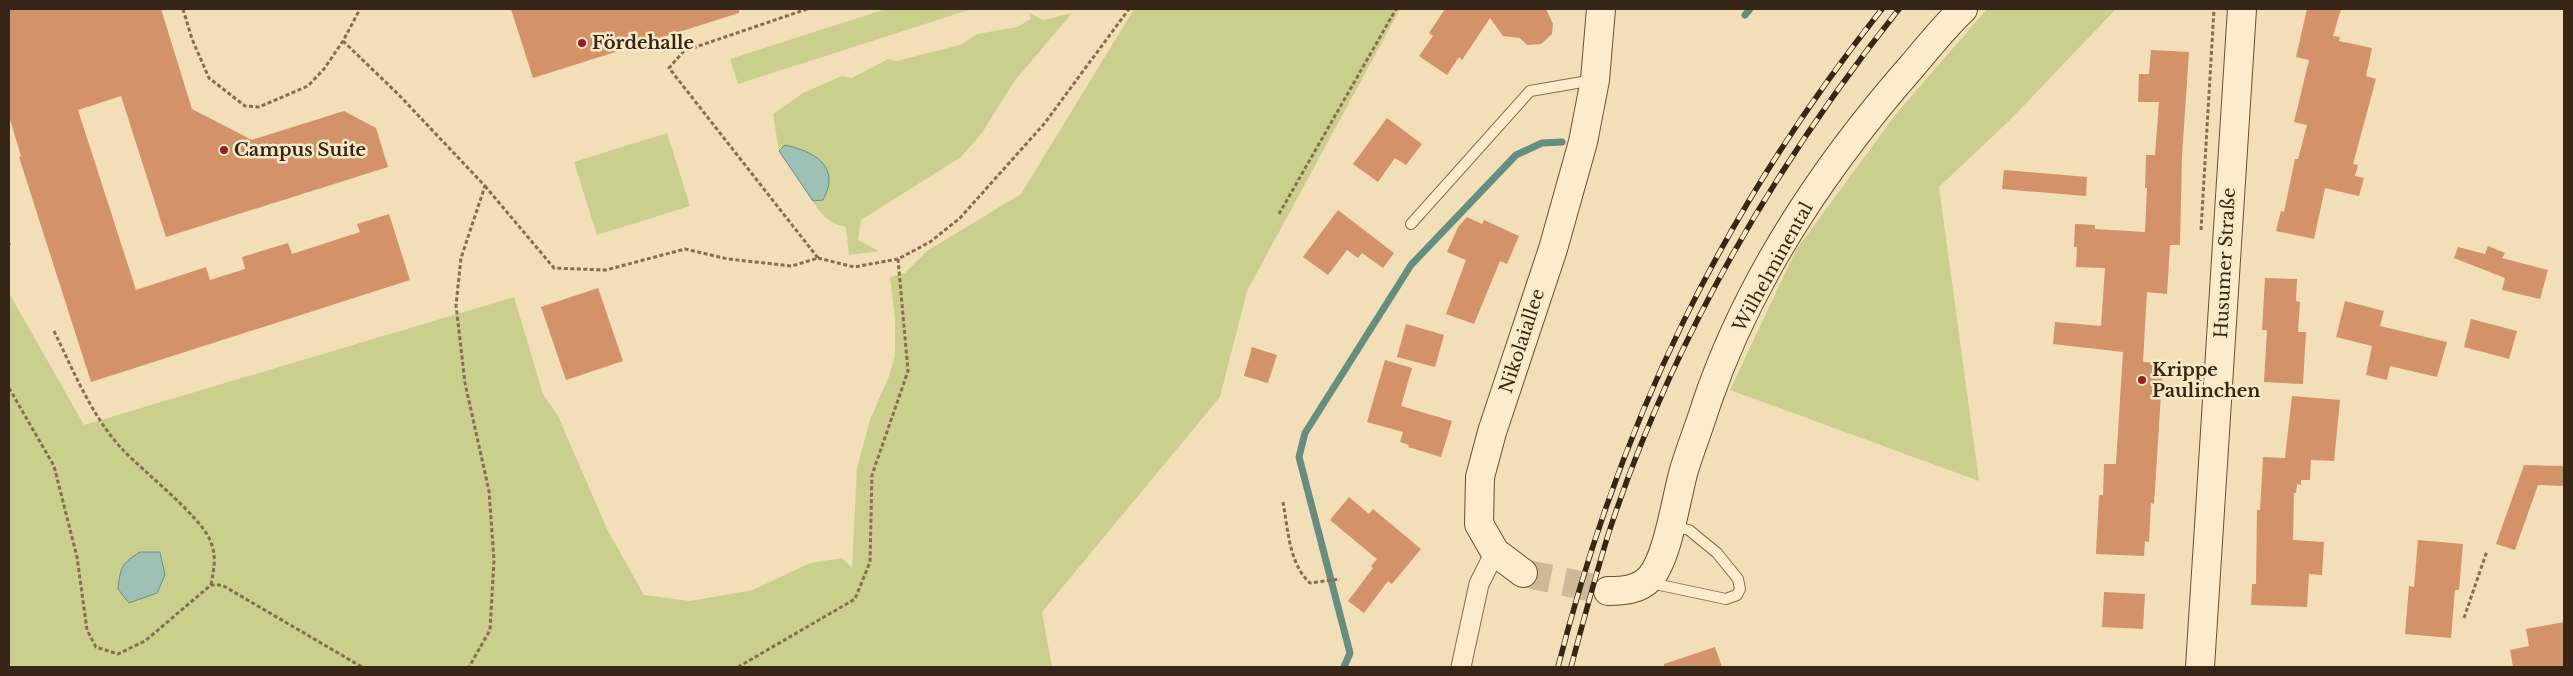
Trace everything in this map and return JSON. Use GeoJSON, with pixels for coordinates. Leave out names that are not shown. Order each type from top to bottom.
{"type":"FeatureCollection","features":[{"type":"Feature","properties":{"kind":"street","name":"Nikolaiallee"},"geometry":{"type":"LineString","coordinates":[[1495,552],[1479,524],[1480,477],[1492,432],[1552,249],[1583,142],[1595,80],[1601,9]]}},
{"type":"Feature","properties":{"kind":"street","name":"Wilhelminental"},"geometry":{"type":"LineString","coordinates":[[1650,578],[1660,563],[1684,470],[1711,393],[1746,308],[1785,238],[1823,178],[1882,100],[1963,9]]}},
{"type":"Feature","properties":{"kind":"street","name":"Husumer Straße"},"geometry":{"type":"LineString","coordinates":[[2200,667],[2242,9]]}},
{"type":"Feature","properties":{"kind":"street"},"geometry":{"type":"LineString","coordinates":[[1461,667],[1479,584],[1495,552],[1523,573]]}},
{"type":"Feature","properties":{"kind":"street"},"geometry":{"type":"LineString","coordinates":[[1608,591],[1626,591],[1639,586],[1650,578]]}},
{"type":"Feature","properties":{"kind":"lane"},"geometry":{"type":"LineString","coordinates":[[1411,224],[1530,91],[1595,80]]}},
{"type":"Feature","properties":{"kind":"lane"},"geometry":{"type":"LineString","coordinates":[[1650,578],[1660,585],[1726,599],[1737,596],[1740,589],[1738,579],[1717,553],[1689,530],[1670,525]]}},
{"type":"Feature","properties":{"kind":"path"},"geometry":{"type":"LineString","coordinates":[[183,9],[192,39],[209,78],[245,106],[258,108],[308,86],[324,69],[344,40],[360,9]]}},
{"type":"Feature","properties":{"kind":"path"},"geometry":{"type":"LineString","coordinates":[[807,9],[684,51],[669,68],[818,258]]}},
{"type":"Feature","properties":{"kind":"path"},"geometry":{"type":"LineString","coordinates":[[344,40],[485,186],[554,268],[606,270],[685,249],[728,259],[792,266],[818,258],[854,267],[898,259],[930,242],[960,218],[1044,124],[1129,9]]}},
{"type":"Feature","properties":{"kind":"path"},"geometry":{"type":"LineString","coordinates":[[1279,214],[1396,9]]}},
{"type":"Feature","properties":{"kind":"path"},"geometry":{"type":"LineString","coordinates":[[469,667],[490,630],[494,560],[489,491],[465,383],[456,305],[461,258],[485,186]]}},
{"type":"Feature","properties":{"kind":"path"},"geometry":{"type":"LineString","coordinates":[[738,667],[855,599],[870,562],[872,475],[908,371],[898,259]]}},
{"type":"Feature","properties":{"kind":"path"},"geometry":{"type":"LineString","coordinates":[[54,331],[89,402],[122,448],[194,518],[210,539],[216,559],[211,585]]}},
{"type":"Feature","properties":{"kind":"path"},"geometry":{"type":"LineString","coordinates":[[9,388],[54,466],[77,557],[87,630],[96,647],[118,654],[145,641],[191,600],[211,585],[222,585],[362,667]]}},
{"type":"Feature","properties":{"kind":"path"},"geometry":{"type":"LineString","coordinates":[[1282,502],[1293,556],[1300,574],[1310,583],[1324,583],[1340,578]]}},
{"type":"Feature","properties":{"kind":"path"},"geometry":{"type":"LineString","coordinates":[[2464,618],[2487,551]]}},
{"type":"Feature","properties":{"kind":"green space"},"geometry":{"type":"Polygon","coordinates":[[[886,9],[972,9],[738,84],[730,59],[886,9]]]}},
{"type":"Feature","properties":{"kind":"green space"},"geometry":{"type":"Polygon","coordinates":[[[1134,9],[1400,9],[1247,291],[1220,397],[1042,612],[1052,667],[9,667],[9,293],[84,425],[514,297],[543,394],[558,416],[607,529],[644,595],[690,601],[753,590],[810,563],[842,558],[852,568],[857,468],[870,420],[889,376],[895,356],[895,318],[890,277],[905,273],[927,251],[1021,194],[1134,9]]]}},
{"type":"Feature","properties":{"kind":"green space"},"geometry":{"type":"Polygon","coordinates":[[[1987,9],[2115,10],[2012,118],[1939,187],[1979,481],[1730,390],[1796,250],[1896,114],[1987,9]]]}},
{"type":"Feature","properties":{"kind":"green space"},"geometry":{"type":"Polygon","coordinates":[[[1029,13],[1043,20],[1072,13],[1013,83],[982,133],[961,157],[861,220],[858,240],[879,251],[849,255],[846,227],[830,221],[823,215],[813,201],[819,202],[781,147],[779,151],[773,114],[803,93],[842,76],[852,78],[888,59],[897,61],[960,45],[977,34],[1017,27],[1031,19],[1029,13]]]}},
{"type":"Feature","properties":{"kind":"green space"},"geometry":{"type":"Polygon","coordinates":[[[667,133],[690,206],[597,235],[574,162],[667,133]]]}},
{"type":"Feature","properties":{"kind":"water"},"geometry":{"type":"Polygon","coordinates":[[[785,145],[814,156],[827,169],[829,178],[828,188],[823,200],[813,201],[779,151],[785,145]]]}},
{"type":"Feature","properties":{"kind":"water"},"geometry":{"type":"Polygon","coordinates":[[[140,552],[160,552],[165,575],[157,593],[129,603],[118,589],[121,571],[129,559],[140,552]]]}},
{"type":"Feature","properties":{"kind":"building"},"geometry":{"type":"Polygon","coordinates":[[[9,9],[161,9],[192,109],[252,140],[344,111],[376,128],[388,167],[166,237],[121,96],[78,110],[136,290],[206,267],[210,280],[245,269],[242,257],[288,243],[292,254],[360,232],[357,224],[389,214],[410,280],[91,382],[19,157],[21,156],[9,116],[9,9]]]}},
{"type":"Feature","properties":{"kind":"building","name":"Fördehalle"},"geometry":{"type":"Polygon","coordinates":[[[511,9],[739,9],[739,13],[533,78],[511,9]]]}},
{"type":"Feature","properties":{"kind":"building"},"geometry":{"type":"Polygon","coordinates":[[[1445,9],[1546,9],[1553,24],[1552,34],[1541,44],[1527,45],[1520,38],[1503,36],[1490,18],[1462,60],[1459,57],[1447,75],[1419,56],[1433,36],[1429,33],[1445,9]]]}},
{"type":"Feature","properties":{"kind":"building"},"geometry":{"type":"Polygon","coordinates":[[[2307,9],[2341,9],[2333,36],[2340,37],[2339,41],[2372,48],[2366,76],[2376,79],[2353,164],[2358,165],[2355,176],[2364,178],[2359,196],[2325,188],[2314,239],[2276,231],[2281,211],[2284,212],[2295,159],[2298,159],[2307,125],[2294,122],[2309,60],[2296,57],[2307,9]]]}},
{"type":"Feature","properties":{"kind":"building"},"geometry":{"type":"Polygon","coordinates":[[[2151,50],[2189,52],[2182,156],[2180,245],[2170,245],[2167,294],[2147,292],[2143,362],[2163,363],[2154,504],[2151,503],[2149,542],[2145,541],[2144,556],[2096,554],[2099,495],[2103,495],[2104,464],[2116,464],[2123,352],[2053,344],[2055,322],[2101,326],[2105,268],[2076,267],[2077,247],[2074,247],[2075,224],[2095,225],[2095,229],[2145,232],[2146,155],[2155,155],[2159,102],[2138,102],[2139,74],[2149,74],[2151,50]]]}},
{"type":"Feature","properties":{"kind":"building"},"geometry":{"type":"Polygon","coordinates":[[[1387,118],[1422,144],[1406,165],[1395,158],[1378,182],[1353,164],[1387,118]]]}},
{"type":"Feature","properties":{"kind":"building"},"geometry":{"type":"Polygon","coordinates":[[[2004,170],[2087,177],[2086,196],[2002,189],[2004,170]]]}},
{"type":"Feature","properties":{"kind":"building"},"geometry":{"type":"Polygon","coordinates":[[[1338,210],[1394,253],[1383,268],[1362,253],[1358,258],[1347,250],[1328,275],[1303,257],[1338,210]]]}},
{"type":"Feature","properties":{"kind":"building"},"geometry":{"type":"Polygon","coordinates":[[[1467,217],[1482,224],[1484,220],[1519,236],[1507,264],[1500,261],[1474,324],[1446,314],[1466,260],[1447,252],[1458,227],[1467,217]]]}},
{"type":"Feature","properties":{"kind":"building"},"geometry":{"type":"Polygon","coordinates":[[[2488,246],[2505,253],[2502,258],[2548,270],[2540,299],[2502,290],[2505,278],[2454,258],[2458,247],[2485,254],[2488,246]]]}},
{"type":"Feature","properties":{"kind":"building"},"geometry":{"type":"Polygon","coordinates":[[[2265,278],[2297,279],[2296,301],[2300,302],[2298,332],[2306,332],[2303,384],[2264,382],[2267,330],[2262,330],[2265,278]]]}},
{"type":"Feature","properties":{"kind":"building"},"geometry":{"type":"Polygon","coordinates":[[[598,288],[623,361],[566,380],[541,307],[598,288]]]}},
{"type":"Feature","properties":{"kind":"building"},"geometry":{"type":"Polygon","coordinates":[[[2345,301],[2384,311],[2380,326],[2447,342],[2437,377],[2390,366],[2387,380],[2366,375],[2372,346],[2336,337],[2345,301]]]}},
{"type":"Feature","properties":{"kind":"building"},"geometry":{"type":"Polygon","coordinates":[[[2471,319],[2517,331],[2509,359],[2464,347],[2471,319]]]}},
{"type":"Feature","properties":{"kind":"building"},"geometry":{"type":"Polygon","coordinates":[[[1406,324],[1444,335],[1435,367],[1397,357],[1406,324]]]}},
{"type":"Feature","properties":{"kind":"building"},"geometry":{"type":"Polygon","coordinates":[[[1252,347],[1277,355],[1268,383],[1244,376],[1252,347]]]}},
{"type":"Feature","properties":{"kind":"building"},"geometry":{"type":"Polygon","coordinates":[[[1385,360],[1412,368],[1401,406],[1452,421],[1441,457],[1408,447],[1409,445],[1400,442],[1403,432],[1367,422],[1385,360]]]}},
{"type":"Feature","properties":{"kind":"building"},"geometry":{"type":"Polygon","coordinates":[[[2292,396],[2340,400],[2334,461],[2311,460],[2310,480],[2301,480],[2301,485],[2297,484],[2296,493],[2294,493],[2293,540],[2324,542],[2322,575],[2309,574],[2307,607],[2251,605],[2252,584],[2256,584],[2257,510],[2260,510],[2263,457],[2285,458],[2292,396]]]}},
{"type":"Feature","properties":{"kind":"building"},"geometry":{"type":"Polygon","coordinates":[[[2524,465],[2564,466],[2564,486],[2538,485],[2515,550],[2496,544],[2524,465]]]}},
{"type":"Feature","properties":{"kind":"building"},"geometry":{"type":"Polygon","coordinates":[[[1349,497],[1369,514],[1373,509],[1421,549],[1392,584],[1388,581],[1364,613],[1348,601],[1373,568],[1371,566],[1377,559],[1330,520],[1349,497]]]}},
{"type":"Feature","properties":{"kind":"building"},"geometry":{"type":"Polygon","coordinates":[[[2418,540],[2463,544],[2459,590],[2455,590],[2451,638],[2405,634],[2409,586],[2414,587],[2418,540]]]}},
{"type":"Feature","properties":{"kind":"building"},"geometry":{"type":"Polygon","coordinates":[[[2104,592],[2145,594],[2143,629],[2102,627],[2104,592]]]}},
{"type":"Feature","properties":{"kind":"building"},"geometry":{"type":"Polygon","coordinates":[[[2564,622],[2564,667],[2513,667],[2510,650],[2529,646],[2526,629],[2564,622]]]}},
{"type":"Feature","properties":{"kind":"building"},"geometry":{"type":"Polygon","coordinates":[[[1715,647],[1722,667],[1664,667],[1664,664],[1715,647]]]}},
{"type":"Feature","properties":{"kind":"waterway"},"geometry":{"type":"LineString","coordinates":[[1745,15],[1750,9]]}},
{"type":"Feature","properties":{"kind":"waterway"},"geometry":{"type":"LineString","coordinates":[[1344,667],[1350,653],[1299,457],[1305,433],[1411,265],[1516,155],[1542,143],[1562,142]]}},
{"type":"Feature","properties":{"kind":"tunnel"},"geometry":{"type":"LineString","coordinates":[[1523,573],[1608,591]]}},
{"type":"Feature","properties":{"kind":"railway"},"geometry":{"type":"LineString","coordinates":[[1558,667],[1583,576],[1613,488],[1646,403],[1684,320],[1726,240],[1773,161],[1825,85],[1882,9]]}},
{"type":"Feature","properties":{"kind":"railway"},"geometry":{"type":"LineString","coordinates":[[1571,667],[1609,532],[1634,461],[1663,392],[1695,324],[1769,193],[1853,69],[1899,9]]}},
{"type":"Feature","properties":{"kind":"place","name":"Fördehalle"},"geometry":{"type":"Point","coordinates":[582,43]}},
{"type":"Feature","properties":{"kind":"place","name":"Campus Suite"},"geometry":{"type":"Point","coordinates":[224,150]}},
{"type":"Feature","properties":{"kind":"place","name":"Krippe Paulinchen"},"geometry":{"type":"Point","coordinates":[2142,380]}}]}
